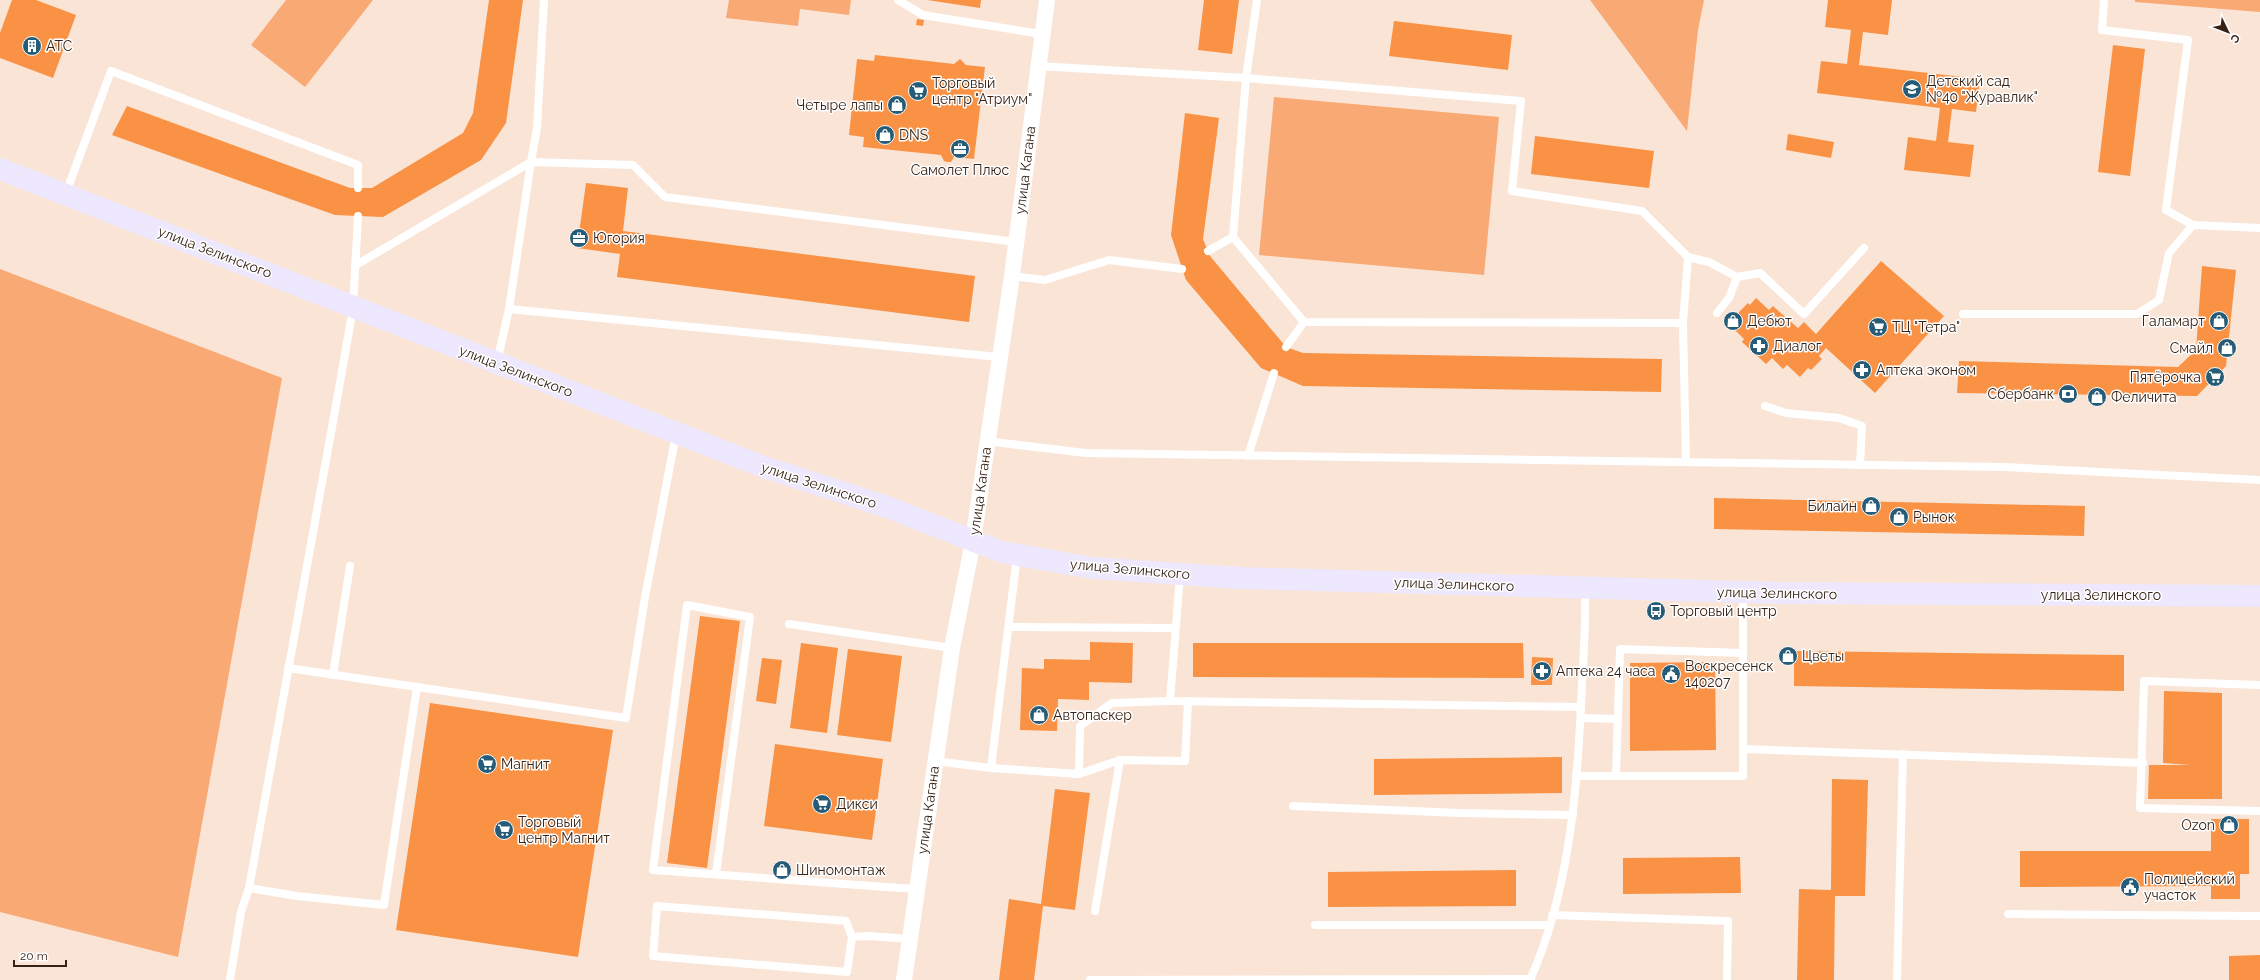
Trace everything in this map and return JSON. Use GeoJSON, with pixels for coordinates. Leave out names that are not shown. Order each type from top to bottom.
{"type":"FeatureCollection","features":[{"type":"Feature","properties":{"kind":"street","name":"улица Кагана"},"geometry":{"type":"LineString","coordinates":[[904,980],[952,648],[973,541],[986,441],[1012,276],[1041,34],[1047,0]]}},
{"type":"Feature","properties":{"kind":"street","name":"улица Зелинского"},"geometry":{"type":"LineString","coordinates":[[0,169],[306,287],[352,308],[676,434],[764,467],[890,508],[1002,552],[1092,568],[1240,578],[1743,592],[2260,596]]}},
{"type":"Feature","properties":{"kind":"lane"},"geometry":{"type":"LineString","coordinates":[[497,364],[509,309],[537,128],[544,0]]}},
{"type":"Feature","properties":{"kind":"lane"},"geometry":{"type":"LineString","coordinates":[[898,0],[923,15],[1041,34]]}},
{"type":"Feature","properties":{"kind":"lane"},"geometry":{"type":"LineString","coordinates":[[1257,0],[1246,78],[1233,237],[1304,322],[1683,323]]}},
{"type":"Feature","properties":{"kind":"lane"},"geometry":{"type":"LineString","coordinates":[[2104,0],[2102,30],[2188,40],[2166,210],[2192,225],[2260,228]]}},
{"type":"Feature","properties":{"kind":"lane"},"geometry":{"type":"LineString","coordinates":[[1037,66],[1246,78],[1521,101],[1512,191],[1642,211],[1688,258],[1709,262],[1737,277],[1760,273],[1804,314],[1864,248]]}},
{"type":"Feature","properties":{"kind":"lane"},"geometry":{"type":"LineString","coordinates":[[65,194],[111,71],[358,165],[358,188]]}},
{"type":"Feature","properties":{"kind":"lane"},"geometry":{"type":"LineString","coordinates":[[356,265],[531,162],[633,165],[665,197],[1016,242]]}},
{"type":"Feature","properties":{"kind":"lane"},"geometry":{"type":"LineString","coordinates":[[230,980],[241,912],[249,888],[352,308],[358,216]]}},
{"type":"Feature","properties":{"kind":"lane"},"geometry":{"type":"LineString","coordinates":[[1963,314],[2137,314],[2159,300],[2169,253],[2192,225]]}},
{"type":"Feature","properties":{"kind":"lane"},"geometry":{"type":"LineString","coordinates":[[1208,251],[1233,237]]}},
{"type":"Feature","properties":{"kind":"lane"},"geometry":{"type":"LineString","coordinates":[[1686,462],[1683,323],[1688,258]]}},
{"type":"Feature","properties":{"kind":"lane"},"geometry":{"type":"LineString","coordinates":[[1012,276],[1045,280],[1109,260],[1182,269]]}},
{"type":"Feature","properties":{"kind":"lane"},"geometry":{"type":"LineString","coordinates":[[1717,313],[1729,298],[1737,277]]}},
{"type":"Feature","properties":{"kind":"lane"},"geometry":{"type":"LineString","coordinates":[[509,309],[999,357]]}},
{"type":"Feature","properties":{"kind":"lane"},"geometry":{"type":"LineString","coordinates":[[1286,347],[1304,322]]}},
{"type":"Feature","properties":{"kind":"lane"},"geometry":{"type":"LineString","coordinates":[[1248,456],[1274,373]]}},
{"type":"Feature","properties":{"kind":"lane"},"geometry":{"type":"LineString","coordinates":[[1765,406],[1786,413],[1839,418],[1862,426],[1860,465]]}},
{"type":"Feature","properties":{"kind":"lane"},"geometry":{"type":"LineString","coordinates":[[288,668],[626,718],[645,597],[676,434]]}},
{"type":"Feature","properties":{"kind":"lane"},"geometry":{"type":"LineString","coordinates":[[986,441],[1085,453],[2004,467],[2260,480]]}},
{"type":"Feature","properties":{"kind":"lane"},"geometry":{"type":"LineString","coordinates":[[991,768],[1017,554]]}},
{"type":"Feature","properties":{"kind":"lane"},"geometry":{"type":"LineString","coordinates":[[333,675],[350,566]]}},
{"type":"Feature","properties":{"kind":"lane"},"geometry":{"type":"LineString","coordinates":[[1170,701],[1180,574]]}},
{"type":"Feature","properties":{"kind":"lane"},"geometry":{"type":"LineString","coordinates":[[1090,980],[1530,979],[1552,915],[1570,842],[1581,718],[1586,617],[1585,588]]}},
{"type":"Feature","properties":{"kind":"lane"},"geometry":{"type":"LineString","coordinates":[[1576,776],[1743,776],[1743,592]]}},
{"type":"Feature","properties":{"kind":"lane"},"geometry":{"type":"LineString","coordinates":[[716,874],[750,617],[687,605],[653,870],[917,889]]}},
{"type":"Feature","properties":{"kind":"lane"},"geometry":{"type":"LineString","coordinates":[[789,624],[952,648]]}},
{"type":"Feature","properties":{"kind":"lane"},"geometry":{"type":"LineString","coordinates":[[1009,627],[1175,628]]}},
{"type":"Feature","properties":{"kind":"lane"},"geometry":{"type":"LineString","coordinates":[[1616,776],[1620,649],[1743,653]]}},
{"type":"Feature","properties":{"kind":"lane"},"geometry":{"type":"LineString","coordinates":[[2260,685],[2144,681],[2143,763],[2140,808],[2260,811]]}},
{"type":"Feature","properties":{"kind":"lane"},"geometry":{"type":"LineString","coordinates":[[249,888],[297,896],[384,905],[417,687]]}},
{"type":"Feature","properties":{"kind":"lane"},"geometry":{"type":"LineString","coordinates":[[1079,774],[1080,726],[1112,703],[1188,701],[1581,707]]}},
{"type":"Feature","properties":{"kind":"lane"},"geometry":{"type":"LineString","coordinates":[[936,761],[991,768],[1079,774],[1120,760],[1186,761],[1188,701]]}},
{"type":"Feature","properties":{"kind":"lane"},"geometry":{"type":"LineString","coordinates":[[1581,718],[1618,719]]}},
{"type":"Feature","properties":{"kind":"lane"},"geometry":{"type":"LineString","coordinates":[[1743,749],[2143,763]]}},
{"type":"Feature","properties":{"kind":"lane"},"geometry":{"type":"LineString","coordinates":[[1897,980],[1903,754]]}},
{"type":"Feature","properties":{"kind":"lane"},"geometry":{"type":"LineString","coordinates":[[1095,911],[1120,760]]}},
{"type":"Feature","properties":{"kind":"lane"},"geometry":{"type":"LineString","coordinates":[[1293,806],[1460,813],[1572,815]]}},
{"type":"Feature","properties":{"kind":"lane"},"geometry":{"type":"LineString","coordinates":[[657,906],[846,920],[852,937],[847,972],[653,956],[657,906]]}},
{"type":"Feature","properties":{"kind":"lane"},"geometry":{"type":"LineString","coordinates":[[2008,914],[2260,916]]}},
{"type":"Feature","properties":{"kind":"lane"},"geometry":{"type":"LineString","coordinates":[[1552,915],[1728,921],[1728,980]]}},
{"type":"Feature","properties":{"kind":"lane"},"geometry":{"type":"LineString","coordinates":[[1315,925],[1549,925]]}},
{"type":"Feature","properties":{"kind":"lane"},"geometry":{"type":"LineString","coordinates":[[852,937],[868,936],[910,939]]}},
{"type":"Feature","properties":{"kind":"shaded area"},"geometry":{"type":"Polygon","coordinates":[[[286,0],[373,0],[305,87],[251,45],[286,0]]]}},
{"type":"Feature","properties":{"kind":"shaded area"},"geometry":{"type":"Polygon","coordinates":[[[729,0],[851,0],[849,15],[800,9],[798,26],[726,18],[729,0]]]}},
{"type":"Feature","properties":{"kind":"shaded area"},"geometry":{"type":"Polygon","coordinates":[[[1590,0],[1704,0],[1698,30],[1687,131],[1590,0]]]}},
{"type":"Feature","properties":{"kind":"shaded area"},"geometry":{"type":"Polygon","coordinates":[[[2135,0],[2260,0],[2260,12],[2135,2],[2135,0]]]}},
{"type":"Feature","properties":{"kind":"shaded area"},"geometry":{"type":"Polygon","coordinates":[[[1274,97],[1499,117],[1484,275],[1259,255],[1274,97]]]}},
{"type":"Feature","properties":{"kind":"shaded area"},"geometry":{"type":"Polygon","coordinates":[[[0,269],[282,378],[178,957],[0,912],[0,269]]]}},
{"type":"Feature","properties":{"kind":"building","name":"АТС"},"geometry":{"type":"Polygon","coordinates":[[[12,0],[36,0],[76,15],[53,78],[0,58],[0,33],[12,0]]]}},
{"type":"Feature","properties":{"kind":"building"},"geometry":{"type":"Polygon","coordinates":[[[489,0],[523,0],[506,123],[481,160],[383,217],[335,215],[112,135],[127,106],[350,188],[372,188],[463,133],[473,113],[489,0]]]}},
{"type":"Feature","properties":{"kind":"building"},"geometry":{"type":"Polygon","coordinates":[[[927,0],[981,0],[980,8],[927,0]]]}},
{"type":"Feature","properties":{"kind":"building"},"geometry":{"type":"Polygon","coordinates":[[[1204,0],[1239,0],[1232,54],[1198,50],[1204,0]]]}},
{"type":"Feature","properties":{"kind":"building"},"geometry":{"type":"Polygon","coordinates":[[[1828,0],[1892,0],[1888,35],[1863,32],[1859,65],[1980,79],[1976,112],[1952,109],[1948,142],[1974,145],[1970,177],[1904,170],[1908,137],[1936,141],[1940,108],[1817,93],[1821,61],[1847,64],[1851,30],[1825,27],[1828,0]]]}},
{"type":"Feature","properties":{"kind":"building"},"geometry":{"type":"Polygon","coordinates":[[[917,19],[924,20],[923,26],[916,25],[917,19]]]}},
{"type":"Feature","properties":{"kind":"building"},"geometry":{"type":"Polygon","coordinates":[[[1394,21],[1512,35],[1508,70],[1389,56],[1394,21]]]}},
{"type":"Feature","properties":{"kind":"building"},"geometry":{"type":"Polygon","coordinates":[[[2113,45],[2145,49],[2130,176],[2098,172],[2113,45]]]}},
{"type":"Feature","properties":{"kind":"building","name":"Торговый центр \"Атриум\""},"geometry":{"type":"Polygon","coordinates":[[[875,55],[954,64],[960,59],[966,65],[985,67],[974,159],[954,157],[951,162],[947,162],[944,161],[941,155],[863,147],[864,137],[849,135],[857,59],[874,61],[875,55]]]}},
{"type":"Feature","properties":{"kind":"building"},"geometry":{"type":"Polygon","coordinates":[[[1185,113],[1219,118],[1203,239],[1210,256],[1286,347],[1303,353],[1662,359],[1661,392],[1303,386],[1261,368],[1186,280],[1171,235],[1185,113]]]}},
{"type":"Feature","properties":{"kind":"building"},"geometry":{"type":"Polygon","coordinates":[[[1788,134],[1834,142],[1831,158],[1786,150],[1788,134]]]}},
{"type":"Feature","properties":{"kind":"building"},"geometry":{"type":"Polygon","coordinates":[[[1535,136],[1654,151],[1649,188],[1531,174],[1535,136]]]}},
{"type":"Feature","properties":{"kind":"building"},"geometry":{"type":"Polygon","coordinates":[[[586,183],[628,188],[623,231],[975,276],[969,322],[617,277],[620,254],[577,248],[586,183]]]}},
{"type":"Feature","properties":{"kind":"building","name":"ТЦ \"Тетра\""},"geometry":{"type":"Polygon","coordinates":[[[1881,261],[1944,316],[1875,393],[1826,348],[1819,356],[1822,359],[1811,370],[1808,368],[1800,377],[1787,365],[1783,369],[1772,358],[1766,364],[1742,342],[1744,339],[1731,326],[1739,318],[1736,315],[1748,303],[1750,305],[1756,298],[1769,310],[1773,306],[1798,328],[1804,322],[1816,334],[1881,261]]]}},
{"type":"Feature","properties":{"kind":"building"},"geometry":{"type":"Polygon","coordinates":[[[2202,266],[2236,270],[2226,366],[2197,396],[1957,393],[1959,361],[2178,367],[2196,350],[2202,266]]]}},
{"type":"Feature","properties":{"kind":"building","name":"Рынок"},"geometry":{"type":"Polygon","coordinates":[[[1714,498],[2085,506],[2084,536],[1714,529],[1714,498]]]}},
{"type":"Feature","properties":{"kind":"building"},"geometry":{"type":"Polygon","coordinates":[[[700,616],[740,621],[707,868],[667,863],[700,616]]]}},
{"type":"Feature","properties":{"kind":"building"},"geometry":{"type":"Polygon","coordinates":[[[1090,642],[1133,643],[1132,683],[1089,682],[1089,700],[1058,699],[1057,731],[1020,730],[1022,668],[1044,669],[1044,659],[1090,660],[1090,642]]]}},
{"type":"Feature","properties":{"kind":"building"},"geometry":{"type":"Polygon","coordinates":[[[801,643],[838,648],[827,733],[790,728],[801,643]]]}},
{"type":"Feature","properties":{"kind":"building"},"geometry":{"type":"Polygon","coordinates":[[[1193,643],[1523,643],[1524,678],[1193,677],[1193,643]]]}},
{"type":"Feature","properties":{"kind":"building"},"geometry":{"type":"Polygon","coordinates":[[[848,649],[902,656],[891,742],[837,735],[848,649]]]}},
{"type":"Feature","properties":{"kind":"building"},"geometry":{"type":"Polygon","coordinates":[[[1794,651],[2124,655],[2124,691],[1794,686],[1794,651]]]}},
{"type":"Feature","properties":{"kind":"building","name":"Аптека 24 часа"},"geometry":{"type":"Polygon","coordinates":[[[1532,657],[1553,658],[1552,685],[1531,685],[1532,657]]]}},
{"type":"Feature","properties":{"kind":"building"},"geometry":{"type":"Polygon","coordinates":[[[762,658],[782,660],[776,704],[756,701],[762,658]]]}},
{"type":"Feature","properties":{"kind":"building"},"geometry":{"type":"Polygon","coordinates":[[[1715,662],[1716,750],[1630,751],[1630,663],[1715,662]]]}},
{"type":"Feature","properties":{"kind":"building"},"geometry":{"type":"Polygon","coordinates":[[[2164,691],[2222,693],[2222,799],[2148,799],[2149,765],[2191,765],[2163,763],[2164,691]]]}},
{"type":"Feature","properties":{"kind":"building","name":"Торговый центр Магнит"},"geometry":{"type":"Polygon","coordinates":[[[430,703],[613,730],[578,957],[396,930],[430,703]]]}},
{"type":"Feature","properties":{"kind":"building","name":"Дикси"},"geometry":{"type":"Polygon","coordinates":[[[775,744],[883,759],[872,840],[764,826],[775,744]]]}},
{"type":"Feature","properties":{"kind":"building"},"geometry":{"type":"Polygon","coordinates":[[[1562,757],[1562,793],[1374,795],[1374,759],[1562,757]]]}},
{"type":"Feature","properties":{"kind":"building"},"geometry":{"type":"Polygon","coordinates":[[[1832,779],[1868,780],[1865,896],[1835,896],[1834,980],[1797,980],[1799,889],[1831,890],[1832,779]]]}},
{"type":"Feature","properties":{"kind":"building"},"geometry":{"type":"Polygon","coordinates":[[[1055,789],[1090,793],[1075,910],[1043,906],[1034,980],[999,980],[1009,899],[1041,904],[1055,789]]]}},
{"type":"Feature","properties":{"kind":"building"},"geometry":{"type":"Polygon","coordinates":[[[2211,819],[2249,819],[2249,874],[2240,874],[2240,899],[2211,899],[2211,886],[2020,887],[2020,851],[2211,851],[2211,819]]]}},
{"type":"Feature","properties":{"kind":"building"},"geometry":{"type":"Polygon","coordinates":[[[1740,857],[1741,893],[1623,894],[1623,858],[1740,857]]]}},
{"type":"Feature","properties":{"kind":"building"},"geometry":{"type":"Polygon","coordinates":[[[1516,870],[1516,906],[1328,907],[1328,872],[1516,870]]]}},
{"type":"Feature","properties":{"kind":"building"},"geometry":{"type":"Polygon","coordinates":[[[2260,955],[2260,980],[2229,980],[2229,956],[2260,955]]]}},
{"type":"Feature","properties":{"kind":"place","name":"АТС"},"geometry":{"type":"Point","coordinates":[32,46]}},
{"type":"Feature","properties":{"kind":"place","name":"Детский сад №40 \"Журавлик\""},"geometry":{"type":"Point","coordinates":[1912,89]}},
{"type":"Feature","properties":{"kind":"place","name":"Торговый центр \"Атриум\""},"geometry":{"type":"Point","coordinates":[918,91]}},
{"type":"Feature","properties":{"kind":"place","name":"Четыре лапы"},"geometry":{"type":"Point","coordinates":[897,105]}},
{"type":"Feature","properties":{"kind":"place","name":"DNS"},"geometry":{"type":"Point","coordinates":[885,135]}},
{"type":"Feature","properties":{"kind":"place","name":"Самолет Плюс"},"geometry":{"type":"Point","coordinates":[960,149]}},
{"type":"Feature","properties":{"kind":"place","name":"Югория"},"geometry":{"type":"Point","coordinates":[579,238]}},
{"type":"Feature","properties":{"kind":"place","name":"Дебют"},"geometry":{"type":"Point","coordinates":[1733,321]}},
{"type":"Feature","properties":{"kind":"place","name":"Галамарт"},"geometry":{"type":"Point","coordinates":[2219,321]}},
{"type":"Feature","properties":{"kind":"place","name":"ТЦ \"Тетра\""},"geometry":{"type":"Point","coordinates":[1878,327]}},
{"type":"Feature","properties":{"kind":"place","name":"Диалог"},"geometry":{"type":"Point","coordinates":[1759,346]}},
{"type":"Feature","properties":{"kind":"place","name":"Смайл"},"geometry":{"type":"Point","coordinates":[2227,348]}},
{"type":"Feature","properties":{"kind":"place","name":"Аптека эконом"},"geometry":{"type":"Point","coordinates":[1862,370]}},
{"type":"Feature","properties":{"kind":"place","name":"Пятёрочка"},"geometry":{"type":"Point","coordinates":[2215,377]}},
{"type":"Feature","properties":{"kind":"place","name":"Сбербанк"},"geometry":{"type":"Point","coordinates":[2068,394]}},
{"type":"Feature","properties":{"kind":"place","name":"Феличита"},"geometry":{"type":"Point","coordinates":[2097,397]}},
{"type":"Feature","properties":{"kind":"place","name":"Билайн"},"geometry":{"type":"Point","coordinates":[1871,506]}},
{"type":"Feature","properties":{"kind":"place","name":"Рынок"},"geometry":{"type":"Point","coordinates":[1899,517]}},
{"type":"Feature","properties":{"kind":"place","name":"Торговый центр"},"geometry":{"type":"Point","coordinates":[1656,611]}},
{"type":"Feature","properties":{"kind":"place","name":"Цветы"},"geometry":{"type":"Point","coordinates":[1788,656]}},
{"type":"Feature","properties":{"kind":"place","name":"Аптека 24 часа"},"geometry":{"type":"Point","coordinates":[1542,671]}},
{"type":"Feature","properties":{"kind":"place","name":"Воскресенск 140207"},"geometry":{"type":"Point","coordinates":[1671,674]}},
{"type":"Feature","properties":{"kind":"place","name":"Автопаскер"},"geometry":{"type":"Point","coordinates":[1039,715]}},
{"type":"Feature","properties":{"kind":"place","name":"Магнит"},"geometry":{"type":"Point","coordinates":[487,764]}},
{"type":"Feature","properties":{"kind":"place","name":"Дикси"},"geometry":{"type":"Point","coordinates":[822,804]}},
{"type":"Feature","properties":{"kind":"place","name":"Ozon"},"geometry":{"type":"Point","coordinates":[2229,825]}},
{"type":"Feature","properties":{"kind":"place","name":"Торговый центр Магнит"},"geometry":{"type":"Point","coordinates":[504,830]}},
{"type":"Feature","properties":{"kind":"place","name":"Шиномонтаж"},"geometry":{"type":"Point","coordinates":[782,870]}},
{"type":"Feature","properties":{"kind":"place","name":"Полицейский участок"},"geometry":{"type":"Point","coordinates":[2130,887]}}]}
